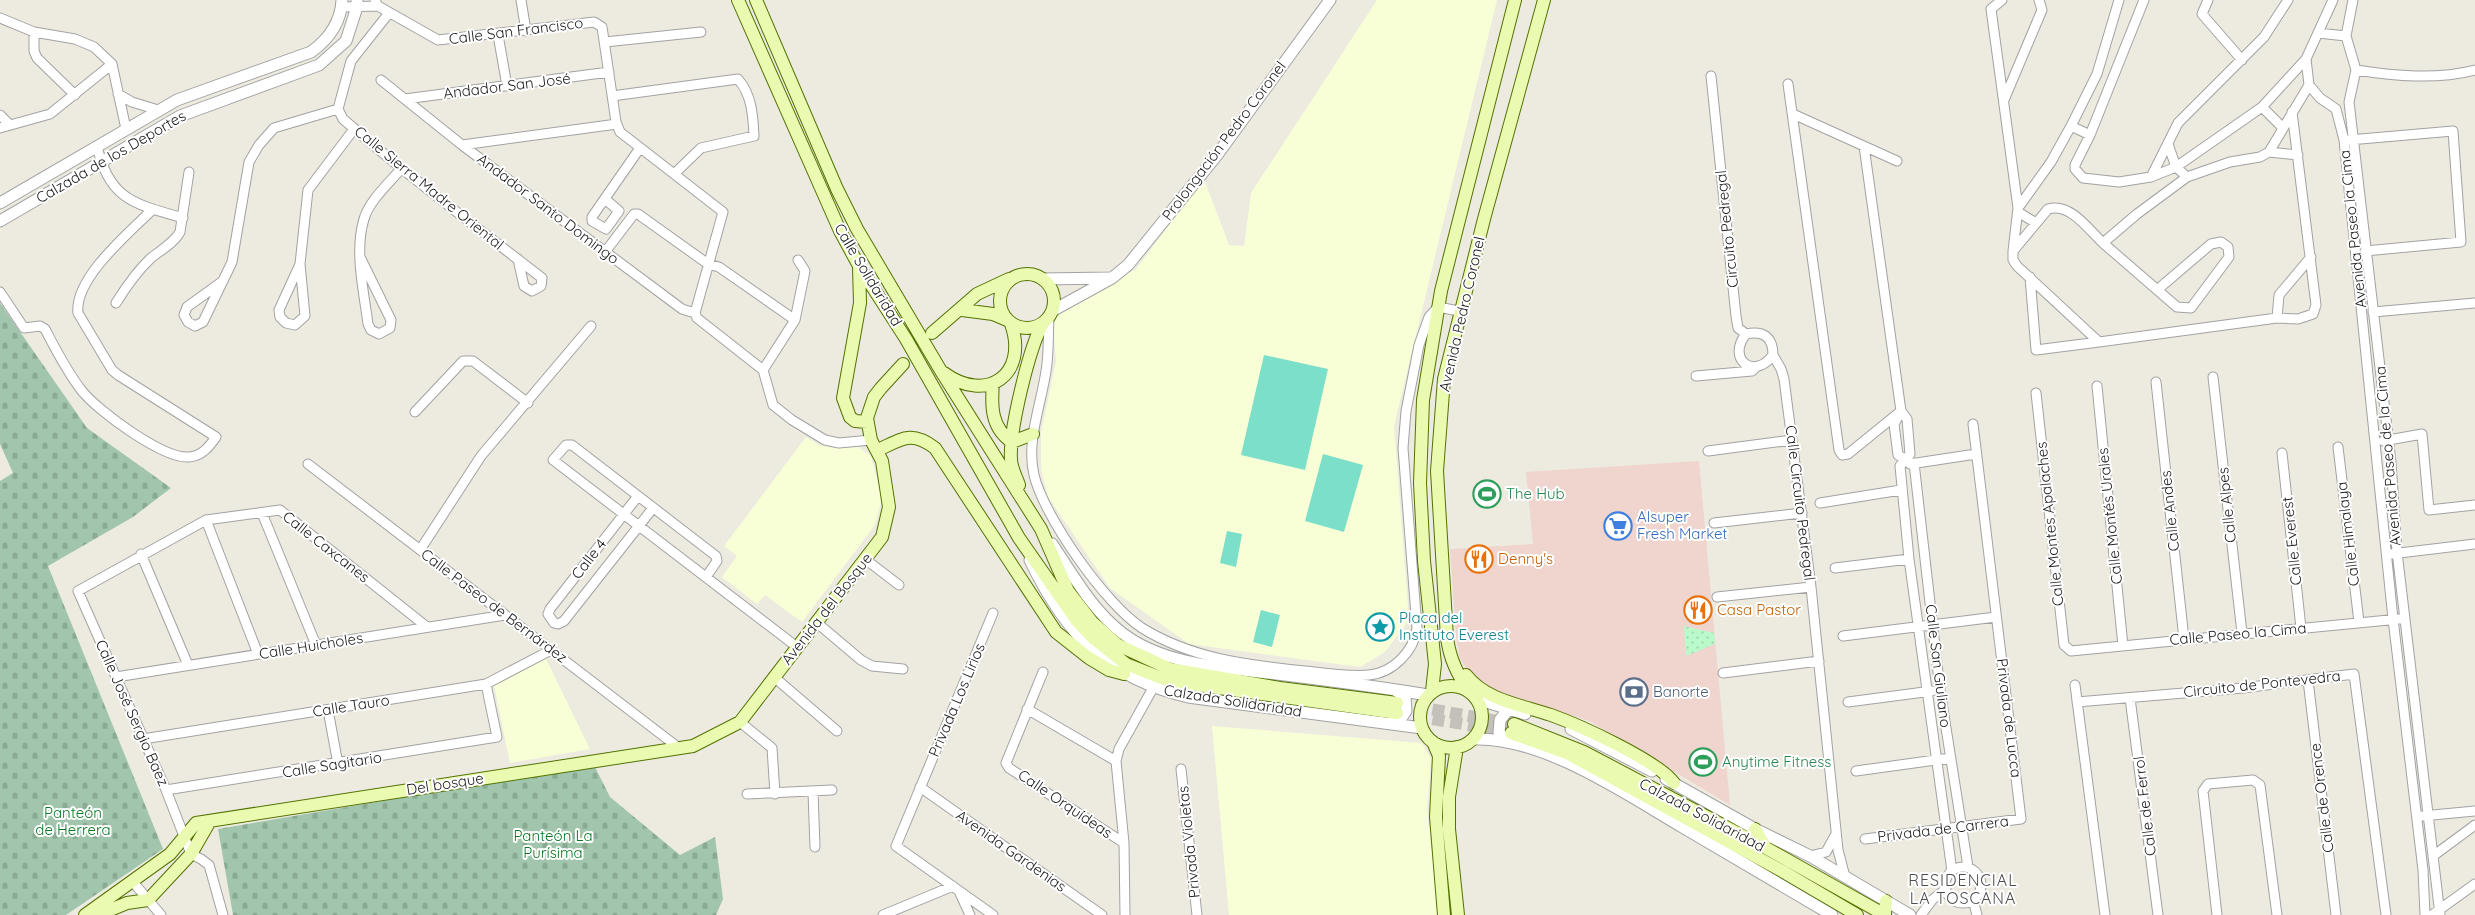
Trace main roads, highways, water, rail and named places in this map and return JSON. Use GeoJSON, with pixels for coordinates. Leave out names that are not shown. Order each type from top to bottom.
{"type":"FeatureCollection","features":[{"type":"Feature","properties":{"kind":"main road","name":"Calle Solidaridad"},"geometry":{"type":"LineString","coordinates":[[738,0],[840,232],[859,266],[906,339],[1019,538]]}},
{"type":"Feature","properties":{"kind":"main road","name":"Calle Solidaridad"},"geometry":{"type":"LineString","coordinates":[[756,0],[845,205],[876,264],[941,371],[1041,528]]}},
{"type":"Feature","properties":{"kind":"main road","name":"Avenida Pedro Coronel"},"geometry":{"type":"LineString","coordinates":[[1430,693],[1435,664],[1424,561],[1420,482],[1423,400],[1438,308],[1515,0]]}},
{"type":"Feature","properties":{"kind":"main road","name":"Avenida Pedro Coronel"},"geometry":{"type":"LineString","coordinates":[[1473,695],[1458,676],[1448,650],[1437,471],[1438,435],[1444,379],[1460,311],[1544,0]]}},
{"type":"Feature","properties":{"kind":"main road"},"geometry":{"type":"LineString","coordinates":[[859,266],[860,303],[843,398],[850,417],[860,422],[867,422],[874,397],[903,364]]}},
{"type":"Feature","properties":{"kind":"main road"},"geometry":{"type":"LineString","coordinates":[[932,333],[949,317],[962,310],[978,294],[1013,277],[1028,274],[1042,279],[1052,290],[1054,304],[1030,356],[1012,442],[1012,466],[1030,513]]}},
{"type":"Feature","properties":{"kind":"main road"},"geometry":{"type":"LineString","coordinates":[[941,371],[953,380],[967,385],[984,386],[1007,374],[1014,362],[1017,350],[1009,322],[1000,309],[1000,294],[1007,282],[1013,277]]}},
{"type":"Feature","properties":{"kind":"main road"},"geometry":{"type":"LineString","coordinates":[[962,310],[993,314],[1027,329],[1048,318]]}},
{"type":"Feature","properties":{"kind":"main road"},"geometry":{"type":"LineString","coordinates":[[992,383],[992,415],[1001,433],[1012,442]]}},
{"type":"Feature","properties":{"kind":"main road","name":"Avenida del Bosque"},"geometry":{"type":"LineString","coordinates":[[679,748],[693,746],[740,722],[882,537],[889,507],[882,461],[874,445],[867,422]]}},
{"type":"Feature","properties":{"kind":"main road"},"geometry":{"type":"LineString","coordinates":[[1012,442],[1033,434]]}},
{"type":"Feature","properties":{"kind":"main road"},"geometry":{"type":"LineString","coordinates":[[874,445],[892,443],[906,437],[923,439],[935,448],[1056,632],[1089,658],[1109,670],[1124,674]]}},
{"type":"Feature","properties":{"kind":"main road","name":"Calzada Solidaridad"},"geometry":{"type":"LineString","coordinates":[[1019,538],[1077,621],[1105,648],[1133,667],[1170,681],[1187,685],[1397,708],[1194,675],[1156,664],[1118,646],[1092,622],[1068,590],[1041,528]]}},
{"type":"Feature","properties":{"kind":"main road"},"geometry":{"type":"LineString","coordinates":[[1441,553],[1448,565],[1454,649],[1457,660],[1471,682],[1492,696],[1585,729],[1663,772],[1674,783]]}},
{"type":"Feature","properties":{"kind":"main road"},"geometry":{"type":"LineString","coordinates":[[1433,742],[1444,747],[1457,747],[1473,739],[1482,724],[1482,715],[1473,695],[1450,686],[1430,693],[1421,708],[1422,728],[1433,742],[1439,756],[1436,817],[1444,915]]}},
{"type":"Feature","properties":{"kind":"main road","name":"Calzada Solidaridad"},"geometry":{"type":"LineString","coordinates":[[1857,915],[1774,866],[1567,753],[1510,733],[1584,752],[1766,848],[1886,915]]}},
{"type":"Feature","properties":{"kind":"main road"},"geometry":{"type":"LineString","coordinates":[[1457,747],[1449,797],[1449,821],[1458,915]]}},
{"type":"Feature","properties":{"kind":"main road","name":"Del bosque"},"geometry":{"type":"LineString","coordinates":[[92,914],[170,854],[191,826],[210,821],[679,748]]}},
{"type":"Feature","properties":{"kind":"main road"},"geometry":{"type":"LineString","coordinates":[[92,914],[127,903],[148,900],[191,854],[210,821]]}},
{"type":"Feature","properties":{"kind":"main road"},"geometry":{"type":"LineString","coordinates":[[1755,829],[1766,848]]}},
{"type":"Feature","properties":{"kind":"main road"},"geometry":{"type":"LineString","coordinates":[[1886,901],[1886,915]]}},
{"type":"Feature","properties":{"kind":"tunnel"},"geometry":{"type":"LineString","coordinates":[[1397,703],[1514,724]]}},
{"type":"Feature","properties":{"kind":"tunnel"},"geometry":{"type":"LineString","coordinates":[[1397,713],[1510,732]]}},
{"type":"Feature","properties":{"kind":"place","name":"The Hub"},"geometry":{"type":"Point","coordinates":[1487,494]}},
{"type":"Feature","properties":{"kind":"place","name":"Alsuper Fresh Market"},"geometry":{"type":"Point","coordinates":[1618,526]}},
{"type":"Feature","properties":{"kind":"place","name":"Denny's"},"geometry":{"type":"Point","coordinates":[1479,559]}},
{"type":"Feature","properties":{"kind":"place","name":"Casa Pastor"},"geometry":{"type":"Point","coordinates":[1698,610]}},
{"type":"Feature","properties":{"kind":"place","name":"Placa del Instituto Everest"},"geometry":{"type":"Point","coordinates":[1380,627]}},
{"type":"Feature","properties":{"kind":"place","name":"Banorte"},"geometry":{"type":"Point","coordinates":[1634,692]}},
{"type":"Feature","properties":{"kind":"place","name":"Anytime Fitness"},"geometry":{"type":"Point","coordinates":[1703,762]}},
{"type":"Feature","properties":{"kind":"district","name":"RESIDENCIAL LA TOSCANA"},"geometry":{"type":"Point","coordinates":[1963,889]}},
{"type":"Feature","properties":{"kind":"park label","name":"Panteón de Herrera"},"geometry":{"type":"Point","coordinates":[73,822]}},
{"type":"Feature","properties":{"kind":"park label","name":"Panteón La Purísima"},"geometry":{"type":"Point","coordinates":[553,844]}}]}
